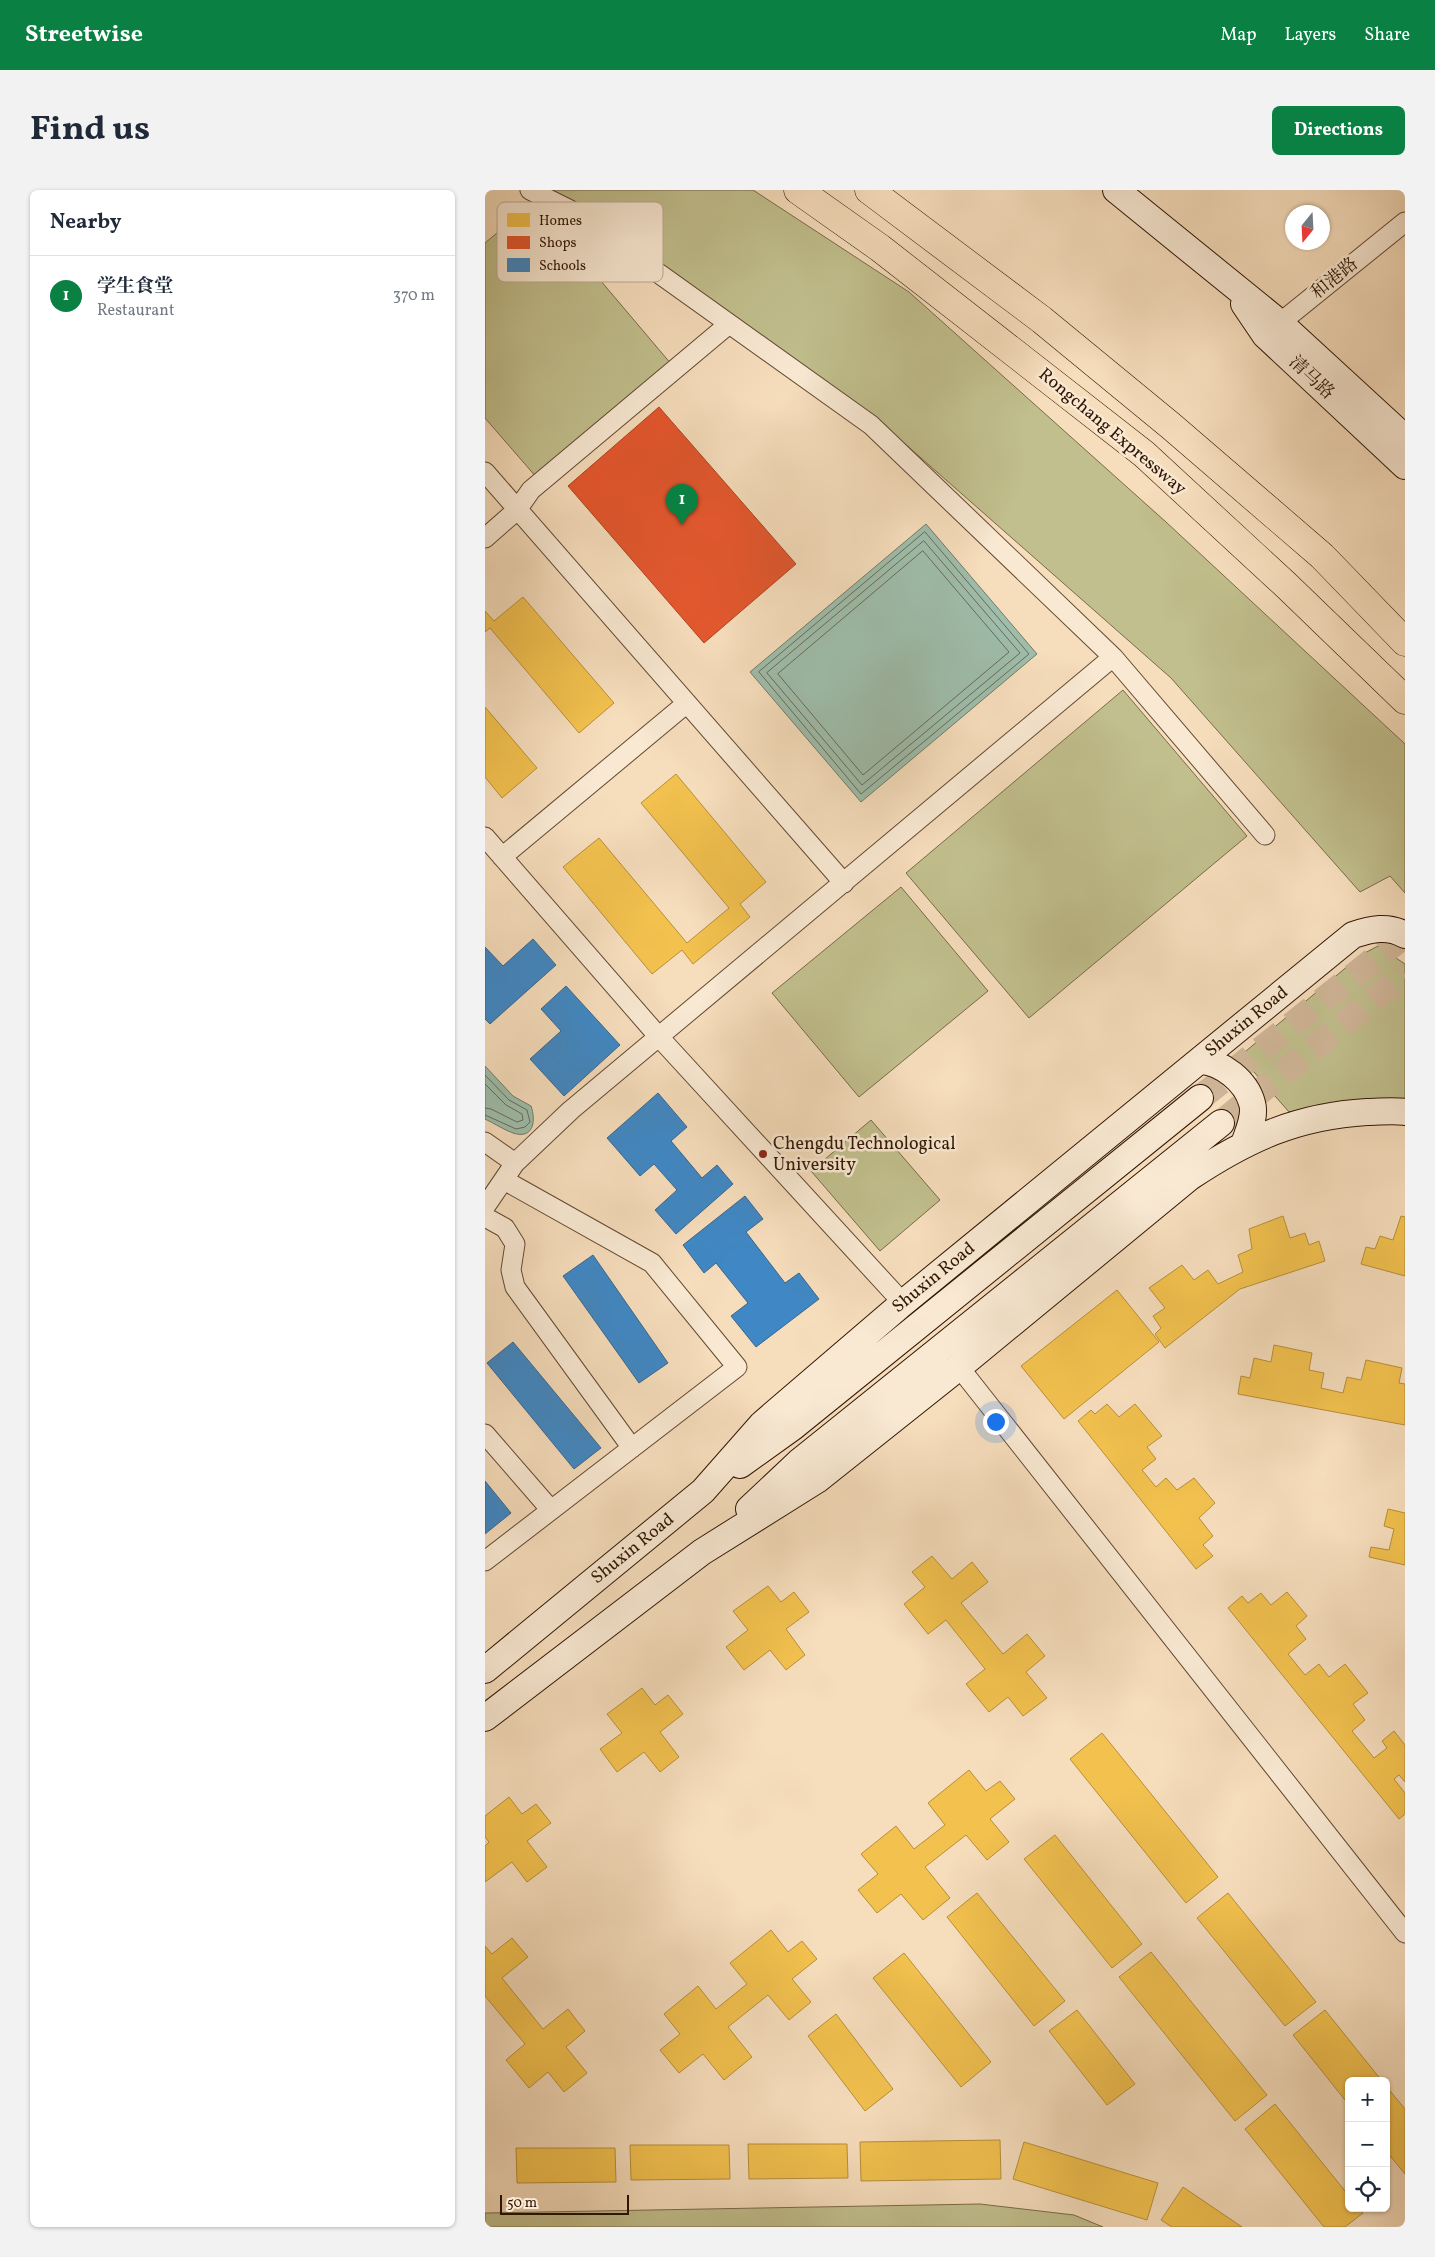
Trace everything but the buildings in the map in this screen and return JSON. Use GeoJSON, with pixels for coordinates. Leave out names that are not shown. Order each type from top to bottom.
{"type":"FeatureCollection","features":[{"type":"Feature","properties":{"kind":"highway","name":"Rongchang Expressway"},"geometry":{"type":"LineString","coordinates":[[798,190],[888,254],[1144,454],[1287,586],[1405,700]]}},
{"type":"Feature","properties":{"kind":"highway"},"geometry":{"type":"LineString","coordinates":[[869,190],[1042,320],[1171,426],[1322,556],[1405,642]]}},
{"type":"Feature","properties":{"kind":"main road","name":"清马路"},"geometry":{"type":"LineString","coordinates":[[1116,190],[1229,280],[1273,329],[1405,466]]}},
{"type":"Feature","properties":{"kind":"main road","name":"清马路"},"geometry":{"type":"LineString","coordinates":[[1273,329],[1405,438]]}},
{"type":"Feature","properties":{"kind":"main road","name":"Shuxin Road"},"geometry":{"type":"LineString","coordinates":[[485,1670],[703,1491],[762,1424],[903,1303],[1353,935],[1369,930],[1388,928],[1405,935]]}},
{"type":"Feature","properties":{"kind":"main road"},"geometry":{"type":"LineString","coordinates":[[1200,1060],[1220,1066],[1234,1076],[1243,1086],[1253,1103],[1252,1122],[1244,1144]]}},
{"type":"Feature","properties":{"kind":"main road"},"geometry":{"type":"LineString","coordinates":[[703,1491],[801,1421],[1201,1098]]}},
{"type":"Feature","properties":{"kind":"main road"},"geometry":{"type":"LineString","coordinates":[[485,1718],[702,1552],[817,1480],[959,1367],[1190,1177],[1229,1151],[1276,1130],[1343,1114],[1405,1112]]}},
{"type":"Feature","properties":{"kind":"main road"},"geometry":{"type":"LineString","coordinates":[[702,1552],[799,1462],[1221,1123]]}},
{"type":"Feature","properties":{"kind":"street"},"geometry":{"type":"LineString","coordinates":[[530,190],[554,202]]}},
{"type":"Feature","properties":{"kind":"street","name":"和港路"},"geometry":{"type":"LineString","coordinates":[[1273,329],[1405,222]]}},
{"type":"Feature","properties":{"kind":"street"},"geometry":{"type":"LineString","coordinates":[[663,277],[871,425],[1113,657],[1265,835]]}},
{"type":"Feature","properties":{"kind":"street"},"geometry":{"type":"LineString","coordinates":[[485,538],[517,510],[531,490],[729,324]]}},
{"type":"Feature","properties":{"kind":"street"},"geometry":{"type":"LineString","coordinates":[[485,472],[844,883]]}},
{"type":"Feature","properties":{"kind":"street"},"geometry":{"type":"LineString","coordinates":[[485,1208],[515,1163],[571,1110],[1113,657]]}},
{"type":"Feature","properties":{"kind":"street"},"geometry":{"type":"LineString","coordinates":[[502,857],[687,703]]}},
{"type":"Feature","properties":{"kind":"street"},"geometry":{"type":"LineString","coordinates":[[485,837],[659,1037],[903,1303]]}},
{"type":"Feature","properties":{"kind":"street"},"geometry":{"type":"LineString","coordinates":[[485,1142],[515,1163]]}},
{"type":"Feature","properties":{"kind":"street"},"geometry":{"type":"LineString","coordinates":[[485,1561],[737,1368],[651,1263],[503,1180]]}},
{"type":"Feature","properties":{"kind":"street"},"geometry":{"type":"LineString","coordinates":[[485,1217],[505,1228],[515,1244],[511,1270],[515,1287],[632,1448]]}},
{"type":"Feature","properties":{"kind":"street"},"geometry":{"type":"LineString","coordinates":[[959,1367],[1405,1933]]}},
{"type":"Feature","properties":{"kind":"street"},"geometry":{"type":"LineString","coordinates":[[485,1434],[551,1510]]}},
{"type":"Feature","properties":{"kind":"shaded area"},"geometry":{"type":"Polygon","coordinates":[[[553,190],[753,190],[909,292],[1166,522],[1405,744],[1405,893],[1390,876],[1360,892],[1171,678],[879,421],[663,265],[663,202],[575,202],[553,190]]]}},
{"type":"Feature","properties":{"kind":"shaded area"},"geometry":{"type":"Polygon","coordinates":[[[497,233],[497,282],[602,282],[672,365],[537,478],[485,418],[485,243],[497,233]]]}},
{"type":"Feature","properties":{"kind":"shaded area"},"geometry":{"type":"Polygon","coordinates":[[[1123,690],[1247,836],[1029,1018],[906,873],[1123,690]]]}},
{"type":"Feature","properties":{"kind":"shaded area"},"geometry":{"type":"Polygon","coordinates":[[[901,887],[988,991],[859,1097],[772,993],[901,887]]]}},
{"type":"Feature","properties":{"kind":"shaded area"},"geometry":{"type":"Polygon","coordinates":[[[1378,946],[1405,964],[1405,1102],[1345,1102],[1289,1112],[1240,1056],[1361,955],[1378,946]]]}},
{"type":"Feature","properties":{"kind":"shaded area"},"geometry":{"type":"Polygon","coordinates":[[[871,1120],[940,1200],[880,1251],[811,1171],[871,1120]]]}},
{"type":"Feature","properties":{"kind":"shaded area"},"geometry":{"type":"Polygon","coordinates":[[[980,2204],[1074,2215],[1103,2227],[485,2227],[485,2213],[980,2204]]]}},
{"type":"Feature","properties":{"kind":"water"},"geometry":{"type":"Polygon","coordinates":[[[926,524],[1037,654],[861,802],[750,672],[926,524]]]}},
{"type":"Feature","properties":{"kind":"water"},"geometry":{"type":"Polygon","coordinates":[[[485,1066],[513,1096],[531,1106],[533,1123],[532,1127],[525,1134],[513,1133],[485,1119],[485,1066]]]}},
{"type":"Feature","properties":{"kind":"tunnel"},"geometry":{"type":"LineString","coordinates":[[1200,1098],[1405,935]]}},
{"type":"Feature","properties":{"kind":"tunnel"},"geometry":{"type":"LineString","coordinates":[[1221,1123],[1405,974]]}},
{"type":"Feature","properties":{"kind":"place","name":"学生食堂"},"geometry":{"type":"Point","coordinates":[682,525]}},
{"type":"Feature","properties":{"kind":"place","name":"Chengdu Technological University"},"geometry":{"type":"Point","coordinates":[763,1154]}}]}
